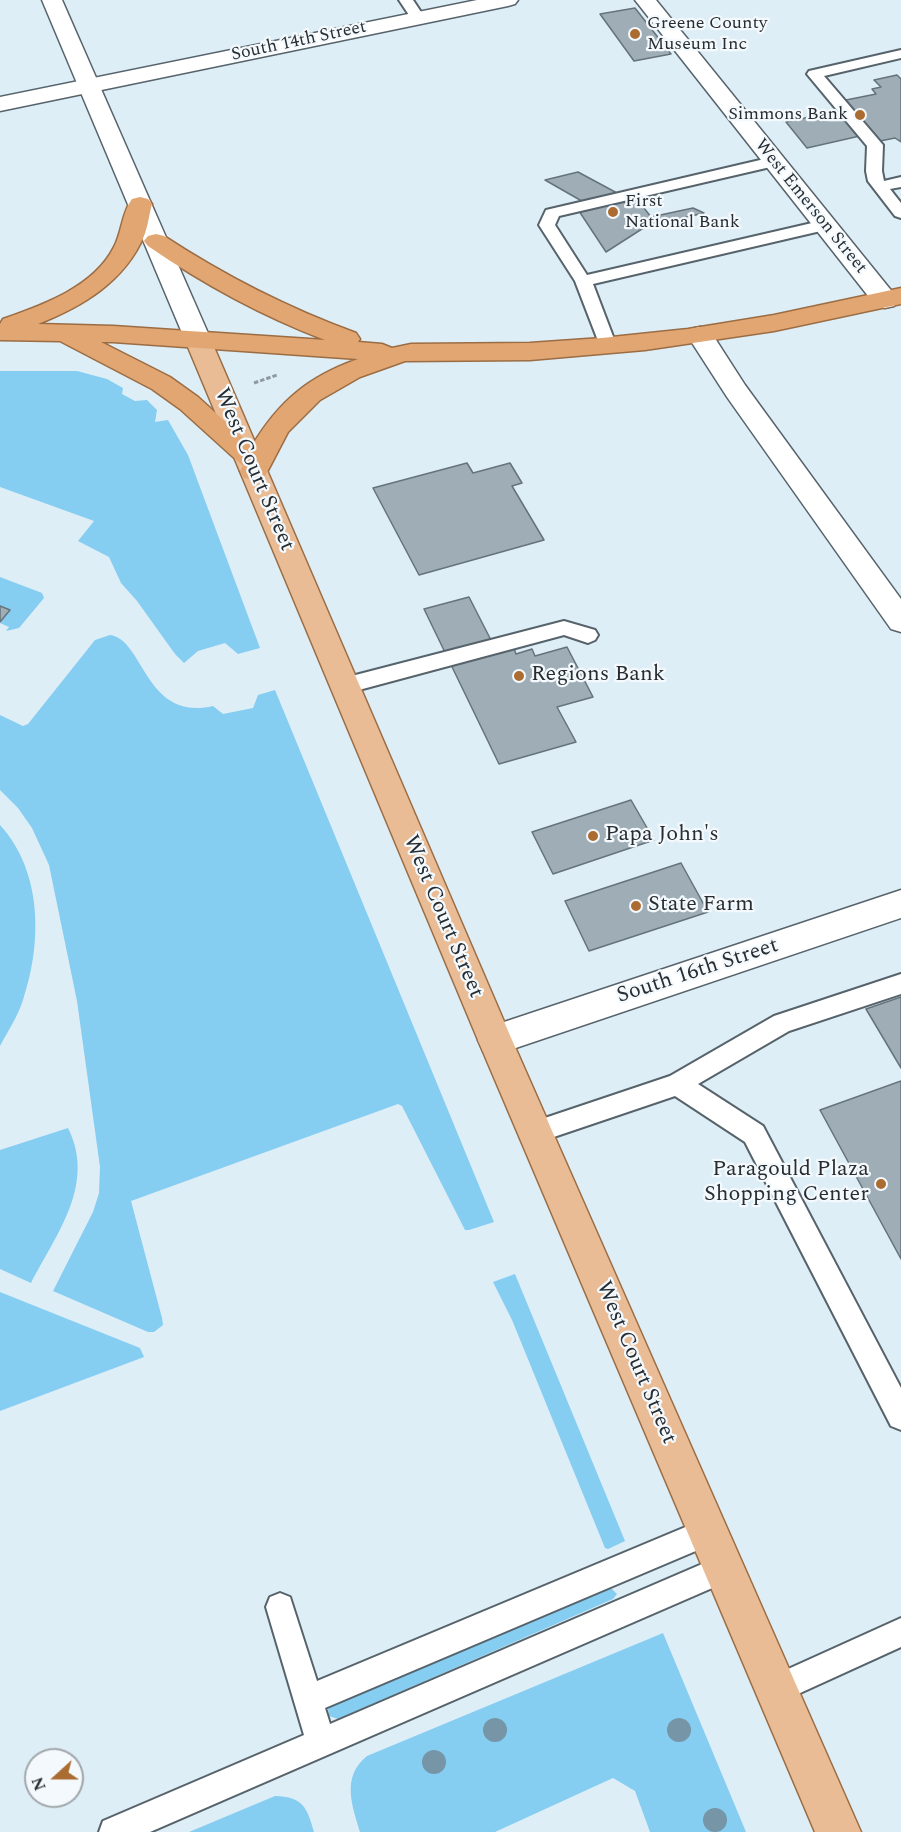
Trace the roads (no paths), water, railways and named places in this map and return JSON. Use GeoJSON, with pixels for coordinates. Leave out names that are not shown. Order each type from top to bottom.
{"type":"FeatureCollection","features":[{"type":"Feature","properties":{"kind":"highway"},"geometry":{"type":"LineString","coordinates":[[0,330],[60,306],[94,285],[115,264],[132,237],[140,204]]}},
{"type":"Feature","properties":{"kind":"highway"},"geometry":{"type":"LineString","coordinates":[[156,241],[193,267],[239,294],[298,322],[393,352]]}},
{"type":"Feature","properties":{"kind":"highway"},"geometry":{"type":"LineString","coordinates":[[0,330],[393,352],[537,352],[608,347],[700,335],[893,298]]}},
{"type":"Feature","properties":{"kind":"highway"},"geometry":{"type":"LineString","coordinates":[[60,332],[161,384],[189,403],[252,465],[284,417],[309,393],[393,352]]}},
{"type":"Feature","properties":{"kind":"main road","name":"West Court Street"},"geometry":{"type":"LineString","coordinates":[[198,340],[495,1040],[838,1832]]}},
{"type":"Feature","properties":{"kind":"street","name":"West Court Street"},"geometry":{"type":"LineString","coordinates":[[52,0],[198,340]]}},
{"type":"Feature","properties":{"kind":"street","name":"South 14th Street"},"geometry":{"type":"LineString","coordinates":[[0,104],[508,0]]}},
{"type":"Feature","properties":{"kind":"street","name":"West Emerson Street"},"geometry":{"type":"LineString","coordinates":[[645,0],[825,225],[893,298]]}},
{"type":"Feature","properties":{"kind":"street"},"geometry":{"type":"LineString","coordinates":[[700,335],[736,391],[901,621]]}},
{"type":"Feature","properties":{"kind":"street","name":"South 16th Street"},"geometry":{"type":"LineString","coordinates":[[495,1040],[901,904]]}},
{"type":"Feature","properties":{"kind":"lane"},"geometry":{"type":"LineString","coordinates":[[406,0],[418,18]]}},
{"type":"Feature","properties":{"kind":"lane"},"geometry":{"type":"LineString","coordinates":[[901,54],[814,74],[875,145],[877,157],[873,178],[901,213]]}},
{"type":"Feature","properties":{"kind":"lane"},"geometry":{"type":"LineString","coordinates":[[608,347],[582,281],[547,225],[552,213],[773,162]]}},
{"type":"Feature","properties":{"kind":"lane"},"geometry":{"type":"LineString","coordinates":[[879,187],[901,182]]}},
{"type":"Feature","properties":{"kind":"lane"},"geometry":{"type":"LineString","coordinates":[[582,281],[825,225]]}},
{"type":"Feature","properties":{"kind":"lane"},"geometry":{"type":"LineString","coordinates":[[344,686],[564,628],[588,635]]}},
{"type":"Feature","properties":{"kind":"lane"},"geometry":{"type":"LineString","coordinates":[[536,1132],[677,1084],[782,1023],[901,984]]}},
{"type":"Feature","properties":{"kind":"lane"},"geometry":{"type":"LineString","coordinates":[[677,1084],[754,1134],[900,1414]]}},
{"type":"Feature","properties":{"kind":"lane"},"geometry":{"type":"LineString","coordinates":[[308,1700],[707,1532]]}},
{"type":"Feature","properties":{"kind":"lane"},"geometry":{"type":"LineString","coordinates":[[114,1832],[723,1569]]}},
{"type":"Feature","properties":{"kind":"lane"},"geometry":{"type":"LineString","coordinates":[[280,1607],[321,1743]]}},
{"type":"Feature","properties":{"kind":"lane"},"geometry":{"type":"LineString","coordinates":[[776,1689],[901,1632]]}},
{"type":"Feature","properties":{"kind":"place","name":"Greene County Museum Inc"},"geometry":{"type":"Point","coordinates":[635,34]}},
{"type":"Feature","properties":{"kind":"place","name":"Simmons Bank"},"geometry":{"type":"Point","coordinates":[860,115]}},
{"type":"Feature","properties":{"kind":"place","name":"First National Bank"},"geometry":{"type":"Point","coordinates":[613,212]}},
{"type":"Feature","properties":{"kind":"place","name":"Regions Bank"},"geometry":{"type":"Point","coordinates":[519,676]}},
{"type":"Feature","properties":{"kind":"place","name":"Papa John's"},"geometry":{"type":"Point","coordinates":[593,836]}},
{"type":"Feature","properties":{"kind":"place","name":"State Farm"},"geometry":{"type":"Point","coordinates":[636,906]}},
{"type":"Feature","properties":{"kind":"place","name":"Paragould Plaza Shopping Center"},"geometry":{"type":"Point","coordinates":[881,1184]}}]}
